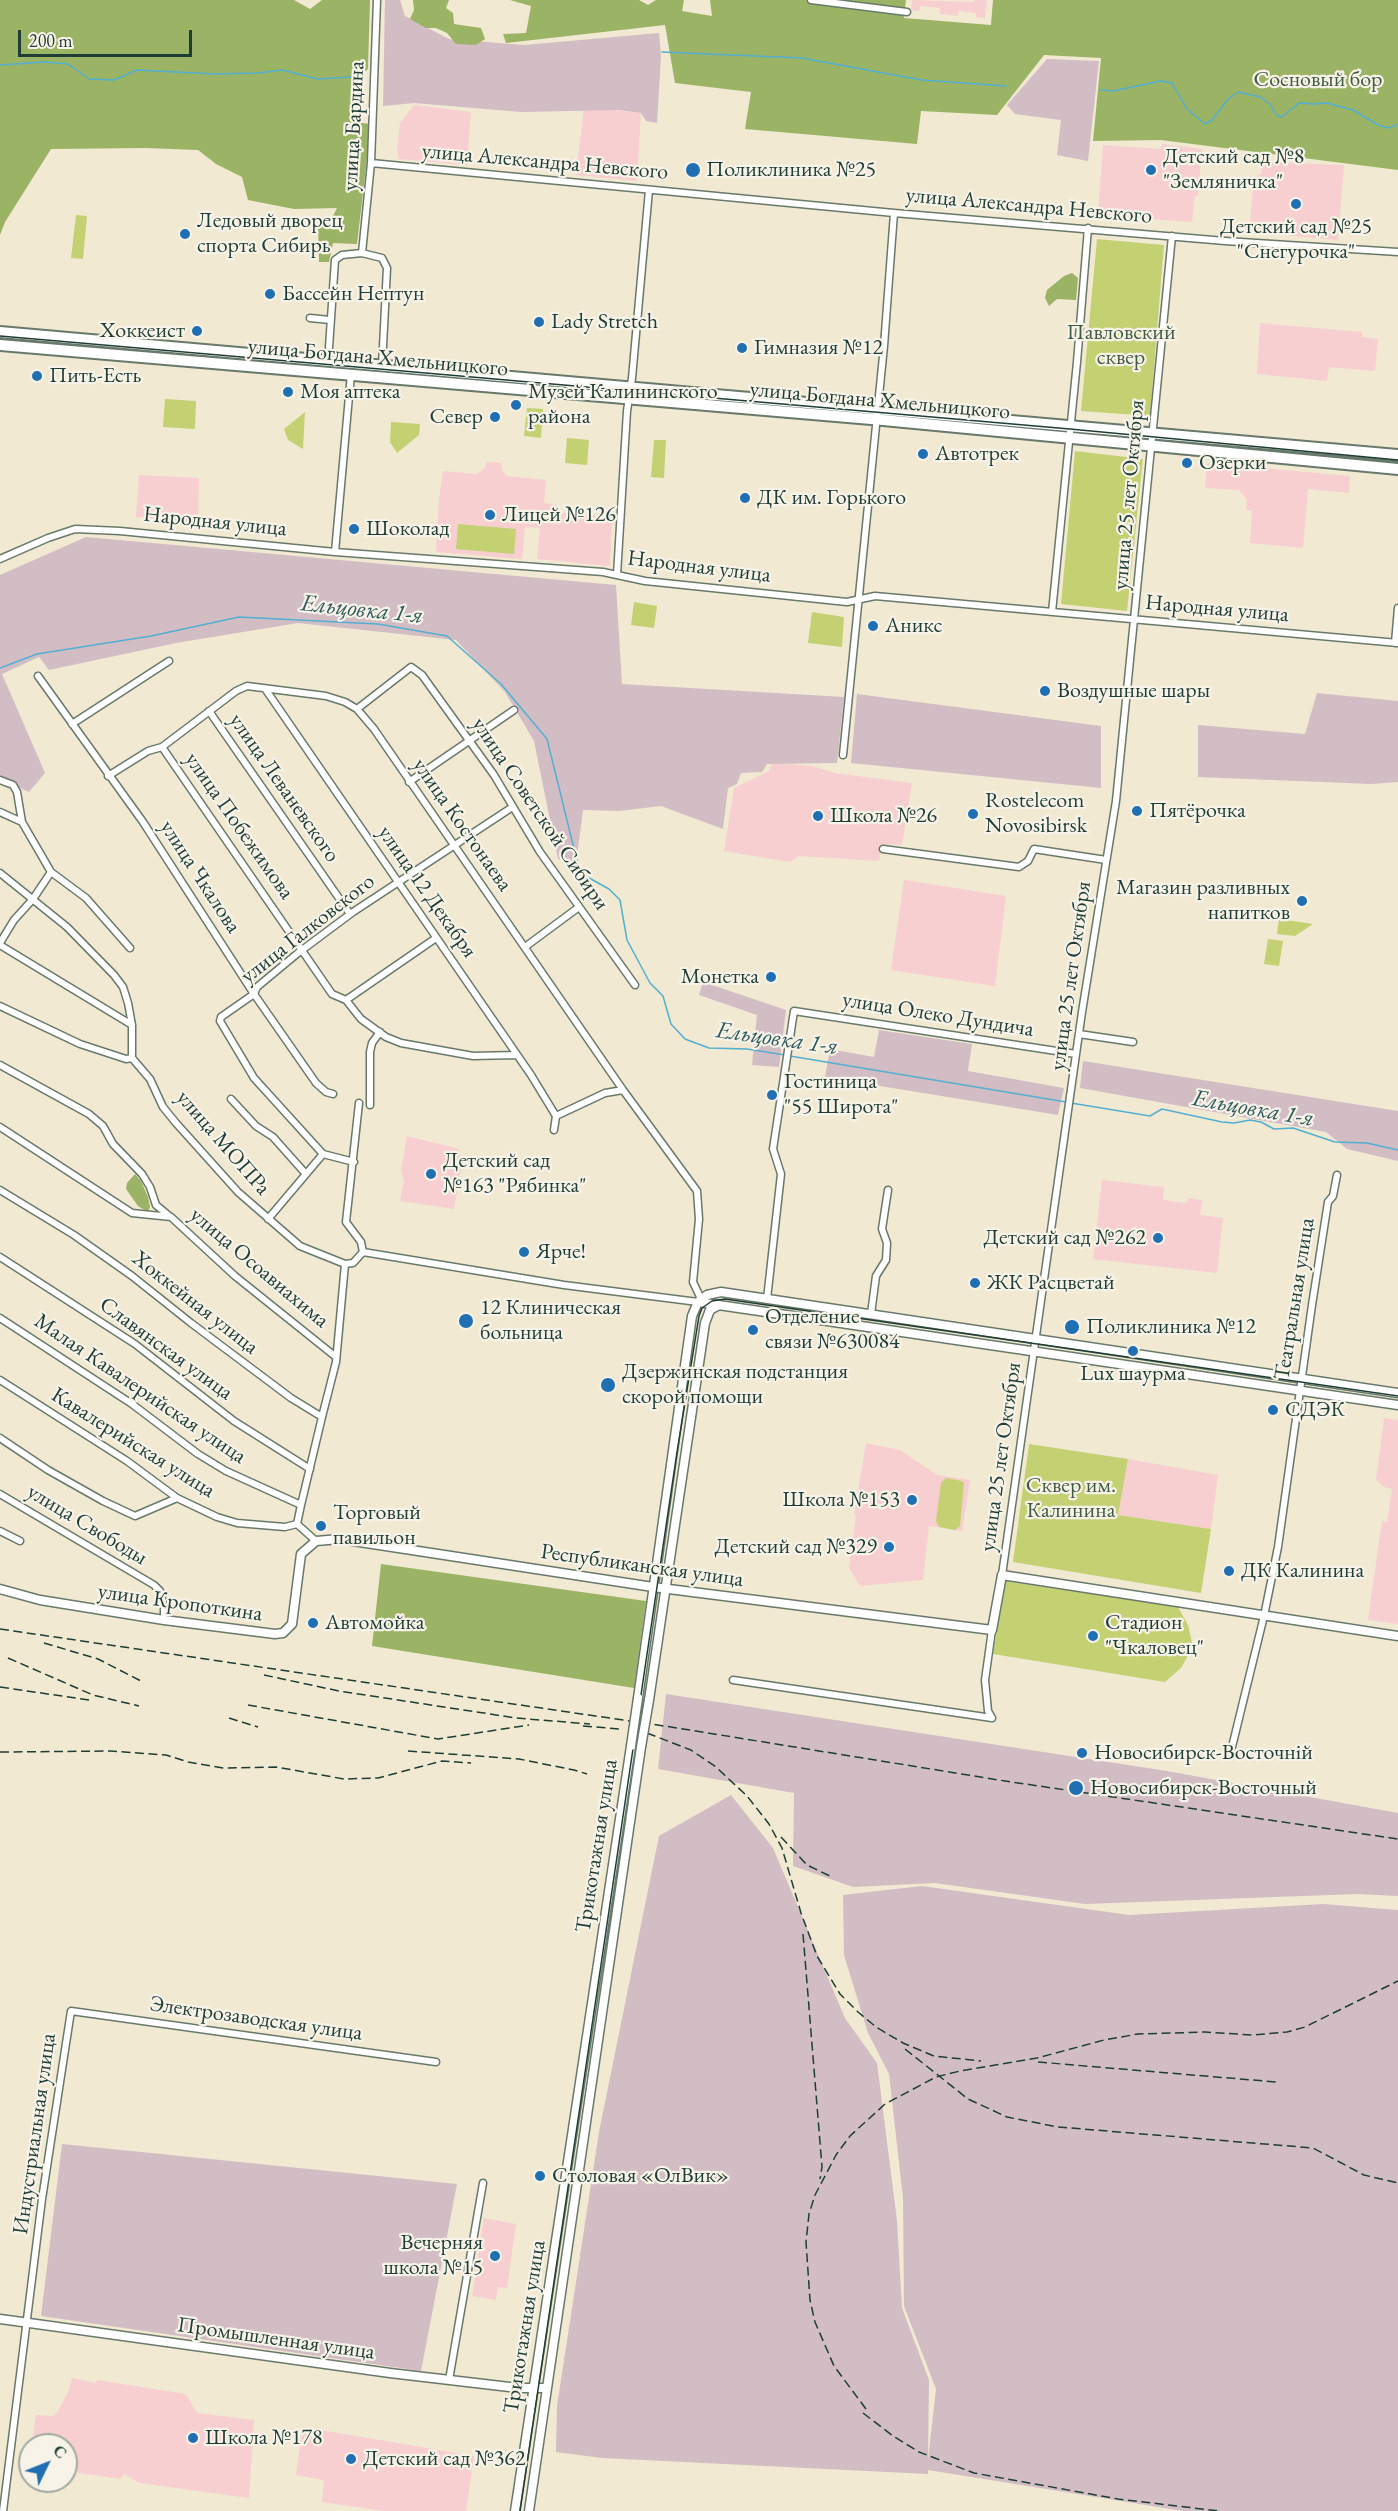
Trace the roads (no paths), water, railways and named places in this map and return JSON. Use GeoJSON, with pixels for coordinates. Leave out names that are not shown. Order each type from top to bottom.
{"type":"FeatureCollection","features":[{"type":"Feature","properties":{"kind":"highway","name":"улица Богдана Хмельницкого"},"geometry":{"type":"LineString","coordinates":[[0,332],[631,387],[1070,437],[1398,469]]}},
{"type":"Feature","properties":{"kind":"highway","name":"улица Богдана Хмельницкого"},"geometry":{"type":"LineString","coordinates":[[0,345],[629,400],[1071,426],[1398,455]]}},
{"type":"Feature","properties":{"kind":"main road"},"geometry":{"type":"LineString","coordinates":[[699,1301],[713,1293],[731,1293],[1398,1393]]}},
{"type":"Feature","properties":{"kind":"main road"},"geometry":{"type":"LineString","coordinates":[[724,1305],[726,1295],[731,1293]]}},
{"type":"Feature","properties":{"kind":"main road"},"geometry":{"type":"LineString","coordinates":[[699,1301],[1398,1405]]}},
{"type":"Feature","properties":{"kind":"main road","name":"Трикотажная улица"},"geometry":{"type":"LineString","coordinates":[[515,2511],[631,1746],[692,1316],[699,1301]]}},
{"type":"Feature","properties":{"kind":"main road","name":"Трикотажная улица"},"geometry":{"type":"LineString","coordinates":[[529,2511],[705,1323],[710,1310],[724,1305]]}},
{"type":"Feature","properties":{"kind":"main road"},"geometry":{"type":"LineString","coordinates":[[672,1458],[677,1452],[682,1453],[684,1458]]}},
{"type":"Feature","properties":{"kind":"main road","name":"Республиканская улица"},"geometry":{"type":"LineString","coordinates":[[316,1541],[340,1539],[653,1587],[992,1630]]}},
{"type":"Feature","properties":{"kind":"main road","name":"улица Кропоткина"},"geometry":{"type":"LineString","coordinates":[[0,1589],[40,1600],[164,1620],[262,1633],[283,1633],[292,1624],[298,1563],[301,1554],[316,1541]]}},
{"type":"Feature","properties":{"kind":"main road"},"geometry":{"type":"LineString","coordinates":[[1002,1575],[1398,1636]]}},
{"type":"Feature","properties":{"kind":"main road","name":"улица 25 лет Октября"},"geometry":{"type":"LineString","coordinates":[[992,1630],[1002,1575]]}},
{"type":"Feature","properties":{"kind":"main road","name":"Промышленная улица"},"geometry":{"type":"LineString","coordinates":[[0,2319],[449,2380],[533,2389],[547,2388]]}},
{"type":"Feature","properties":{"kind":"street","name":"улица Бардина"},"geometry":{"type":"LineString","coordinates":[[362,253],[371,163],[377,0]]}},
{"type":"Feature","properties":{"kind":"street"},"geometry":{"type":"LineString","coordinates":[[811,0],[907,12]]}},
{"type":"Feature","properties":{"kind":"street","name":"улица Александра Невского"},"geometry":{"type":"LineString","coordinates":[[371,163],[894,213],[1398,252]]}},
{"type":"Feature","properties":{"kind":"street"},"geometry":{"type":"LineString","coordinates":[[616,575],[629,400],[649,190]]}},
{"type":"Feature","properties":{"kind":"street"},"geometry":{"type":"LineString","coordinates":[[843,755],[860,599],[894,213]]}},
{"type":"Feature","properties":{"kind":"street"},"geometry":{"type":"LineString","coordinates":[[1052,612],[1088,228]]}},
{"type":"Feature","properties":{"kind":"street","name":"улица 25 лет Октября"},"geometry":{"type":"LineString","coordinates":[[1002,1575],[1076,1054],[1116,801],[1172,236]]}},
{"type":"Feature","properties":{"kind":"street"},"geometry":{"type":"LineString","coordinates":[[328,362],[335,260],[342,255],[362,253],[382,258],[387,268],[382,366]]}},
{"type":"Feature","properties":{"kind":"street"},"geometry":{"type":"LineString","coordinates":[[310,318],[330,320]]}},
{"type":"Feature","properties":{"kind":"street"},"geometry":{"type":"LineString","coordinates":[[335,552],[352,364]]}},
{"type":"Feature","properties":{"kind":"street","name":"Народная улица"},"geometry":{"type":"LineString","coordinates":[[0,559],[48,537],[75,528],[335,552],[603,572],[630,580],[847,602],[875,596],[1397,643]]}},
{"type":"Feature","properties":{"kind":"street"},"geometry":{"type":"LineString","coordinates":[[1397,643],[1398,608]]}},
{"type":"Feature","properties":{"kind":"street"},"geometry":{"type":"LineString","coordinates":[[72,724],[170,661]]}},
{"type":"Feature","properties":{"kind":"street","name":"улица Советской Сибири"},"geometry":{"type":"LineString","coordinates":[[357,710],[411,667],[433,689],[470,741],[512,808],[635,985]]}},
{"type":"Feature","properties":{"kind":"street","name":"улица Чкалова"},"geometry":{"type":"LineString","coordinates":[[38,676],[143,822],[254,994],[316,1083],[326,1092],[333,1094]]}},
{"type":"Feature","properties":{"kind":"street","name":"улица Костонаева"},"geometry":{"type":"LineString","coordinates":[[108,776],[148,751],[162,747],[248,686],[326,696],[345,702],[357,710],[374,729],[623,1090],[697,1191]]}},
{"type":"Feature","properties":{"kind":"street","name":"улица 12 Декабря"},"geometry":{"type":"LineString","coordinates":[[266,690],[531,1075],[556,1116]]}},
{"type":"Feature","properties":{"kind":"street"},"geometry":{"type":"LineString","coordinates":[[409,782],[514,710]]}},
{"type":"Feature","properties":{"kind":"street","name":"улица Леваневского"},"geometry":{"type":"LineString","coordinates":[[210,711],[350,915]]}},
{"type":"Feature","properties":{"kind":"street","name":"улица Побежимова"},"geometry":{"type":"LineString","coordinates":[[162,747],[332,994],[346,1000],[361,1019],[386,1037],[420,1047],[488,1057],[516,1055]]}},
{"type":"Feature","properties":{"kind":"street"},"geometry":{"type":"LineString","coordinates":[[0,780],[13,785],[17,792],[22,822],[51,872],[86,898],[130,948]]}},
{"type":"Feature","properties":{"kind":"street","name":"улица Галковского"},"geometry":{"type":"LineString","coordinates":[[323,1154],[254,1078],[220,1021],[221,1017],[254,994],[257,987],[350,915],[512,808]]}},
{"type":"Feature","properties":{"kind":"street"},"geometry":{"type":"LineString","coordinates":[[0,812],[22,822]]}},
{"type":"Feature","properties":{"kind":"street"},"geometry":{"type":"LineString","coordinates":[[883,849],[1019,867],[1028,861],[1034,849],[1106,860]]}},
{"type":"Feature","properties":{"kind":"street"},"geometry":{"type":"LineString","coordinates":[[51,872],[33,900],[21,911],[0,944],[132,1025]]}},
{"type":"Feature","properties":{"kind":"street"},"geometry":{"type":"LineString","coordinates":[[0,873],[67,927],[123,987],[132,1025],[132,1058],[126,1059],[80,1044],[0,1006]]}},
{"type":"Feature","properties":{"kind":"street"},"geometry":{"type":"LineString","coordinates":[[525,947],[579,907]]}},
{"type":"Feature","properties":{"kind":"street"},"geometry":{"type":"LineString","coordinates":[[346,1000],[436,938]]}},
{"type":"Feature","properties":{"kind":"street","name":"улица Олеко Дундича"},"geometry":{"type":"LineString","coordinates":[[767,1299],[781,1174],[773,1149],[794,1011],[1076,1054]]}},
{"type":"Feature","properties":{"kind":"street"},"geometry":{"type":"LineString","coordinates":[[370,1105],[370,1052],[372,1043],[380,1032]]}},
{"type":"Feature","properties":{"kind":"street"},"geometry":{"type":"LineString","coordinates":[[1079,1034],[1133,1042]]}},
{"type":"Feature","properties":{"kind":"street","name":"улица МОПРа"},"geometry":{"type":"LineString","coordinates":[[132,1058],[150,1079],[164,1107],[176,1123],[238,1192],[300,1246],[317,1255],[345,1264]]}},
{"type":"Feature","properties":{"kind":"street"},"geometry":{"type":"LineString","coordinates":[[0,1065],[89,1114],[103,1126],[113,1144],[142,1174],[150,1187],[156,1205],[171,1217]]}},
{"type":"Feature","properties":{"kind":"street"},"geometry":{"type":"LineString","coordinates":[[554,1130],[556,1116],[605,1093],[623,1090]]}},
{"type":"Feature","properties":{"kind":"street","name":"улица МОПРа"},"geometry":{"type":"LineString","coordinates":[[231,1099],[256,1126],[279,1143],[305,1173]]}},
{"type":"Feature","properties":{"kind":"street"},"geometry":{"type":"LineString","coordinates":[[359,1103],[346,1222],[361,1242],[363,1252]]}},
{"type":"Feature","properties":{"kind":"street","name":"улица Осоавиахима"},"geometry":{"type":"LineString","coordinates":[[0,1127],[132,1213],[171,1217],[234,1276],[336,1358]]}},
{"type":"Feature","properties":{"kind":"street"},"geometry":{"type":"LineString","coordinates":[[323,1154],[354,1162]]}},
{"type":"Feature","properties":{"kind":"street","name":"улица МОПРа"},"geometry":{"type":"LineString","coordinates":[[268,1220],[323,1154]]}},
{"type":"Feature","properties":{"kind":"street","name":"Театральная улица"},"geometry":{"type":"LineString","coordinates":[[1232,1747],[1278,1548],[1328,1202],[1333,1196],[1337,1175]]}},
{"type":"Feature","properties":{"kind":"street","name":"Хоккейная улица"},"geometry":{"type":"LineString","coordinates":[[0,1190],[74,1235],[132,1276],[190,1323],[291,1398],[322,1417]]}},
{"type":"Feature","properties":{"kind":"street"},"geometry":{"type":"LineString","coordinates":[[871,1314],[876,1276],[886,1260],[887,1243],[882,1229],[888,1190]]}},
{"type":"Feature","properties":{"kind":"street","name":"Трикотажная улица"},"geometry":{"type":"LineString","coordinates":[[697,1191],[699,1219],[693,1282],[699,1301]]}},
{"type":"Feature","properties":{"kind":"street"},"geometry":{"type":"LineString","coordinates":[[151,1215],[156,1205]]}},
{"type":"Feature","properties":{"kind":"street"},"geometry":{"type":"LineString","coordinates":[[316,1541],[297,1524],[298,1504],[310,1469],[336,1358],[345,1264],[353,1263],[363,1252]]}},
{"type":"Feature","properties":{"kind":"street"},"geometry":{"type":"LineString","coordinates":[[363,1252],[564,1285],[699,1301]]}},
{"type":"Feature","properties":{"kind":"street","name":"Славянская улица"},"geometry":{"type":"LineString","coordinates":[[0,1257],[135,1344],[234,1421],[310,1469]]}},
{"type":"Feature","properties":{"kind":"street","name":"Малая Кавалерийская улица"},"geometry":{"type":"LineString","coordinates":[[0,1318],[132,1404],[198,1454],[226,1471],[298,1504]]}},
{"type":"Feature","properties":{"kind":"street","name":"Кавалерийская улица"},"geometry":{"type":"LineString","coordinates":[[0,1380],[127,1461],[177,1498],[237,1523],[285,1527],[297,1524]]}},
{"type":"Feature","properties":{"kind":"street"},"geometry":{"type":"LineString","coordinates":[[0,1438],[66,1480],[135,1516],[177,1498]]}},
{"type":"Feature","properties":{"kind":"street","name":"улица Свободы"},"geometry":{"type":"LineString","coordinates":[[0,1494],[154,1585],[160,1591],[164,1605],[164,1620]]}},
{"type":"Feature","properties":{"kind":"street"},"geometry":{"type":"LineString","coordinates":[[0,1531],[20,1541]]}},
{"type":"Feature","properties":{"kind":"street","name":"улица 25 лет Октября"},"geometry":{"type":"LineString","coordinates":[[733,1680],[992,1718],[988,1711],[985,1680],[992,1630]]}},
{"type":"Feature","properties":{"kind":"street","name":"Электрозаводская улица"},"geometry":{"type":"LineString","coordinates":[[71,2011],[436,2062]]}},
{"type":"Feature","properties":{"kind":"street","name":"Индустриальная улица"},"geometry":{"type":"LineString","coordinates":[[3,2511],[42,2199],[71,2011]]}},
{"type":"Feature","properties":{"kind":"street"},"geometry":{"type":"LineString","coordinates":[[449,2380],[483,2183]]}},
{"type":"Feature","properties":{"kind":"waterway"},"geometry":{"type":"LineString","coordinates":[[662,52],[802,58],[922,80],[1006,86]]}},
{"type":"Feature","properties":{"kind":"waterway"},"geometry":{"type":"LineString","coordinates":[[0,65],[44,62],[68,64],[89,79],[114,80],[137,70],[215,74],[283,70],[317,79],[352,77]]}},
{"type":"Feature","properties":{"kind":"waterway"},"geometry":{"type":"LineString","coordinates":[[1101,90],[1113,91],[1161,81],[1172,83],[1187,109],[1205,124],[1212,120],[1228,99],[1238,92],[1260,97],[1270,104],[1276,115],[1282,117],[1299,103],[1327,103],[1353,110],[1378,125],[1389,128],[1398,124]]}},
{"type":"Feature","properties":{"kind":"waterway","name":"Ельцовка 1-я"},"geometry":{"type":"LineString","coordinates":[[0,668],[37,654],[151,636],[239,617],[378,624],[447,636],[501,684],[547,739],[580,873],[609,889],[620,900],[627,940],[650,983],[663,996],[671,1024],[685,1039],[709,1048],[747,1049],[785,1055]]}},
{"type":"Feature","properties":{"kind":"waterway","name":"Ельцовка 1-я"},"geometry":{"type":"LineString","coordinates":[[790,1056],[1066,1102]]}},
{"type":"Feature","properties":{"kind":"waterway","name":"Ельцовка 1-я"},"geometry":{"type":"LineString","coordinates":[[1071,1103],[1150,1116],[1162,1109],[1222,1122],[1234,1123],[1250,1120],[1261,1122],[1274,1129],[1293,1128],[1335,1142],[1367,1143],[1398,1150]]}},
{"type":"Feature","properties":{"kind":"tram line"},"geometry":{"type":"LineString","coordinates":[[0,336],[1070,429],[1398,460]]}},
{"type":"Feature","properties":{"kind":"tram line"},"geometry":{"type":"LineString","coordinates":[[520,2511],[677,1452],[702,1308],[712,1301],[725,1299],[1398,1396]]}},
{"type":"Feature","properties":{"kind":"railway"},"geometry":{"type":"LineString","coordinates":[[0,1629],[671,1727],[1005,1781],[1398,1839]]}},
{"type":"Feature","properties":{"kind":"railway"},"geometry":{"type":"LineString","coordinates":[[44,1643],[98,1659],[141,1681]]}},
{"type":"Feature","properties":{"kind":"railway"},"geometry":{"type":"LineString","coordinates":[[8,1658],[93,1695],[139,1706]]}},
{"type":"Feature","properties":{"kind":"railway"},"geometry":{"type":"LineString","coordinates":[[264,1675],[339,1691],[516,1718],[590,1724]]}},
{"type":"Feature","properties":{"kind":"railway"},"geometry":{"type":"LineString","coordinates":[[0,1687],[89,1700]]}},
{"type":"Feature","properties":{"kind":"railway"},"geometry":{"type":"LineString","coordinates":[[248,1705],[438,1739],[529,1725]]}},
{"type":"Feature","properties":{"kind":"railway"},"geometry":{"type":"LineString","coordinates":[[229,1718],[258,1727]]}},
{"type":"Feature","properties":{"kind":"railway"},"geometry":{"type":"LineString","coordinates":[[583,1726],[619,1729]]}},
{"type":"Feature","properties":{"kind":"railway"},"geometry":{"type":"LineString","coordinates":[[647,1733],[691,1750],[716,1767],[747,1796],[769,1824],[782,1848],[801,1913],[817,1956],[840,1994],[858,2012],[876,2027],[903,2043],[934,2056],[981,2061]]}},
{"type":"Feature","properties":{"kind":"railway"},"geometry":{"type":"LineString","coordinates":[[0,1752],[110,1751],[166,1755],[188,1762],[223,1768],[276,1767],[344,1779],[378,1778],[442,1761],[471,1763]]}},
{"type":"Feature","properties":{"kind":"railway"},"geometry":{"type":"LineString","coordinates":[[408,1751],[519,1759],[587,1774]]}},
{"type":"Feature","properties":{"kind":"railway"},"geometry":{"type":"LineString","coordinates":[[781,1837],[807,1865],[832,1877]]}},
{"type":"Feature","properties":{"kind":"railway"},"geometry":{"type":"LineString","coordinates":[[803,1934],[822,2167],[820,2179]]}},
{"type":"Feature","properties":{"kind":"railway"},"geometry":{"type":"LineString","coordinates":[[866,2409],[834,2366],[815,2322],[810,2300],[806,2242],[809,2214],[815,2195],[836,2155],[850,2136],[885,2104],[936,2077],[1037,2058],[1104,2040],[1138,2034],[1205,2032],[1252,2035],[1287,2032],[1305,2027],[1398,1981]]}},
{"type":"Feature","properties":{"kind":"railway"},"geometry":{"type":"LineString","coordinates":[[905,2049],[968,2099],[1007,2117],[1058,2127],[1313,2148],[1364,2175],[1398,2183]]}},
{"type":"Feature","properties":{"kind":"railway"},"geometry":{"type":"LineString","coordinates":[[1038,2062],[1277,2082]]}},
{"type":"Feature","properties":{"kind":"railway"},"geometry":{"type":"LineString","coordinates":[[863,2413],[919,2452],[974,2473],[1118,2499],[1219,2511]]}},
{"type":"Feature","properties":{"kind":"place","name":"Поликлиника №25"},"geometry":{"type":"Point","coordinates":[693,170]}},
{"type":"Feature","properties":{"kind":"place","name":"Детский сад №8 \"Земляничка\""},"geometry":{"type":"Point","coordinates":[1151,170]}},
{"type":"Feature","properties":{"kind":"place","name":"Детский сад №25 \"Снегурочка\""},"geometry":{"type":"Point","coordinates":[1296,204]}},
{"type":"Feature","properties":{"kind":"place","name":"Ледовый дворец спорта Сибирь"},"geometry":{"type":"Point","coordinates":[185,234]}},
{"type":"Feature","properties":{"kind":"place","name":"Бассейн Нептун"},"geometry":{"type":"Point","coordinates":[270,294]}},
{"type":"Feature","properties":{"kind":"place","name":"Lady Stretch"},"geometry":{"type":"Point","coordinates":[539,322]}},
{"type":"Feature","properties":{"kind":"place","name":"Хоккеист"},"geometry":{"type":"Point","coordinates":[197,331]}},
{"type":"Feature","properties":{"kind":"place","name":"Гимназия №12"},"geometry":{"type":"Point","coordinates":[742,348]}},
{"type":"Feature","properties":{"kind":"place","name":"Пить-Есть"},"geometry":{"type":"Point","coordinates":[37,376]}},
{"type":"Feature","properties":{"kind":"place","name":"Моя аптека"},"geometry":{"type":"Point","coordinates":[288,392]}},
{"type":"Feature","properties":{"kind":"place","name":"Музей Калининского района"},"geometry":{"type":"Point","coordinates":[516,405]}},
{"type":"Feature","properties":{"kind":"place","name":"Север"},"geometry":{"type":"Point","coordinates":[495,417]}},
{"type":"Feature","properties":{"kind":"place","name":"Автотрек"},"geometry":{"type":"Point","coordinates":[923,454]}},
{"type":"Feature","properties":{"kind":"place","name":"Озерки"},"geometry":{"type":"Point","coordinates":[1187,463]}},
{"type":"Feature","properties":{"kind":"place","name":"ДК им. Горького"},"geometry":{"type":"Point","coordinates":[745,498]}},
{"type":"Feature","properties":{"kind":"place","name":"Лицей №126"},"geometry":{"type":"Point","coordinates":[490,515]}},
{"type":"Feature","properties":{"kind":"place","name":"Шоколад"},"geometry":{"type":"Point","coordinates":[354,529]}},
{"type":"Feature","properties":{"kind":"place","name":"Аникс"},"geometry":{"type":"Point","coordinates":[873,626]}},
{"type":"Feature","properties":{"kind":"place","name":"Воздушные шары"},"geometry":{"type":"Point","coordinates":[1045,691]}},
{"type":"Feature","properties":{"kind":"place","name":"Пятёрочка"},"geometry":{"type":"Point","coordinates":[1137,811]}},
{"type":"Feature","properties":{"kind":"place","name":"Rostelecom Novosibirsk"},"geometry":{"type":"Point","coordinates":[973,814]}},
{"type":"Feature","properties":{"kind":"place","name":"Школа №26"},"geometry":{"type":"Point","coordinates":[818,816]}},
{"type":"Feature","properties":{"kind":"place","name":"Магазин разливных напитков"},"geometry":{"type":"Point","coordinates":[1302,901]}},
{"type":"Feature","properties":{"kind":"place","name":"Монетка"},"geometry":{"type":"Point","coordinates":[771,977]}},
{"type":"Feature","properties":{"kind":"place","name":"Гостиница \"55 Широта\""},"geometry":{"type":"Point","coordinates":[772,1095]}},
{"type":"Feature","properties":{"kind":"place","name":"Детский сад №163 \"Рябинка\""},"geometry":{"type":"Point","coordinates":[431,1174]}},
{"type":"Feature","properties":{"kind":"place","name":"Детский сад №262"},"geometry":{"type":"Point","coordinates":[1158,1238]}},
{"type":"Feature","properties":{"kind":"place","name":"Ярче!"},"geometry":{"type":"Point","coordinates":[524,1252]}},
{"type":"Feature","properties":{"kind":"place","name":"ЖК Расцветай"},"geometry":{"type":"Point","coordinates":[975,1283]}},
{"type":"Feature","properties":{"kind":"place","name":"12 Клиническая больница"},"geometry":{"type":"Point","coordinates":[466,1321]}},
{"type":"Feature","properties":{"kind":"place","name":"Поликлиника №12"},"geometry":{"type":"Point","coordinates":[1072,1327]}},
{"type":"Feature","properties":{"kind":"place","name":"Отделение связи №630084"},"geometry":{"type":"Point","coordinates":[753,1330]}},
{"type":"Feature","properties":{"kind":"place","name":"Lux шаурма"},"geometry":{"type":"Point","coordinates":[1133,1351]}},
{"type":"Feature","properties":{"kind":"place","name":"Дзержинская подстанция скорой помощи"},"geometry":{"type":"Point","coordinates":[608,1385]}},
{"type":"Feature","properties":{"kind":"place","name":"СДЭК"},"geometry":{"type":"Point","coordinates":[1273,1410]}},
{"type":"Feature","properties":{"kind":"place","name":"Школа №153"},"geometry":{"type":"Point","coordinates":[912,1500]}},
{"type":"Feature","properties":{"kind":"place","name":"Торговый павильон"},"geometry":{"type":"Point","coordinates":[321,1526]}},
{"type":"Feature","properties":{"kind":"place","name":"Детский сад №329"},"geometry":{"type":"Point","coordinates":[889,1547]}},
{"type":"Feature","properties":{"kind":"place","name":"ДК Калинина"},"geometry":{"type":"Point","coordinates":[1229,1571]}},
{"type":"Feature","properties":{"kind":"place","name":"Автомойка"},"geometry":{"type":"Point","coordinates":[313,1623]}},
{"type":"Feature","properties":{"kind":"place","name":"Стадион \"Чкаловец\""},"geometry":{"type":"Point","coordinates":[1093,1636]}},
{"type":"Feature","properties":{"kind":"place","name":"Новосибирск-Восточній"},"geometry":{"type":"Point","coordinates":[1082,1753]}},
{"type":"Feature","properties":{"kind":"place","name":"Новосибирск-Восточный"},"geometry":{"type":"Point","coordinates":[1076,1788]}},
{"type":"Feature","properties":{"kind":"place","name":"Столовая «ОлВик»"},"geometry":{"type":"Point","coordinates":[540,2176]}},
{"type":"Feature","properties":{"kind":"place","name":"Вечерняя школа №15"},"geometry":{"type":"Point","coordinates":[495,2256]}},
{"type":"Feature","properties":{"kind":"place","name":"Школа №178"},"geometry":{"type":"Point","coordinates":[193,2438]}},
{"type":"Feature","properties":{"kind":"place","name":"Детский сад №362"},"geometry":{"type":"Point","coordinates":[351,2459]}},
{"type":"Feature","properties":{"kind":"park label","name":"Сосновый бор"},"geometry":{"type":"Point","coordinates":[1318,80]}},
{"type":"Feature","properties":{"kind":"park label","name":"Павловский сквер"},"geometry":{"type":"Point","coordinates":[1121,346]}},
{"type":"Feature","properties":{"kind":"park label","name":"Сквер им. Калинина"},"geometry":{"type":"Point","coordinates":[1071,1498]}}]}
